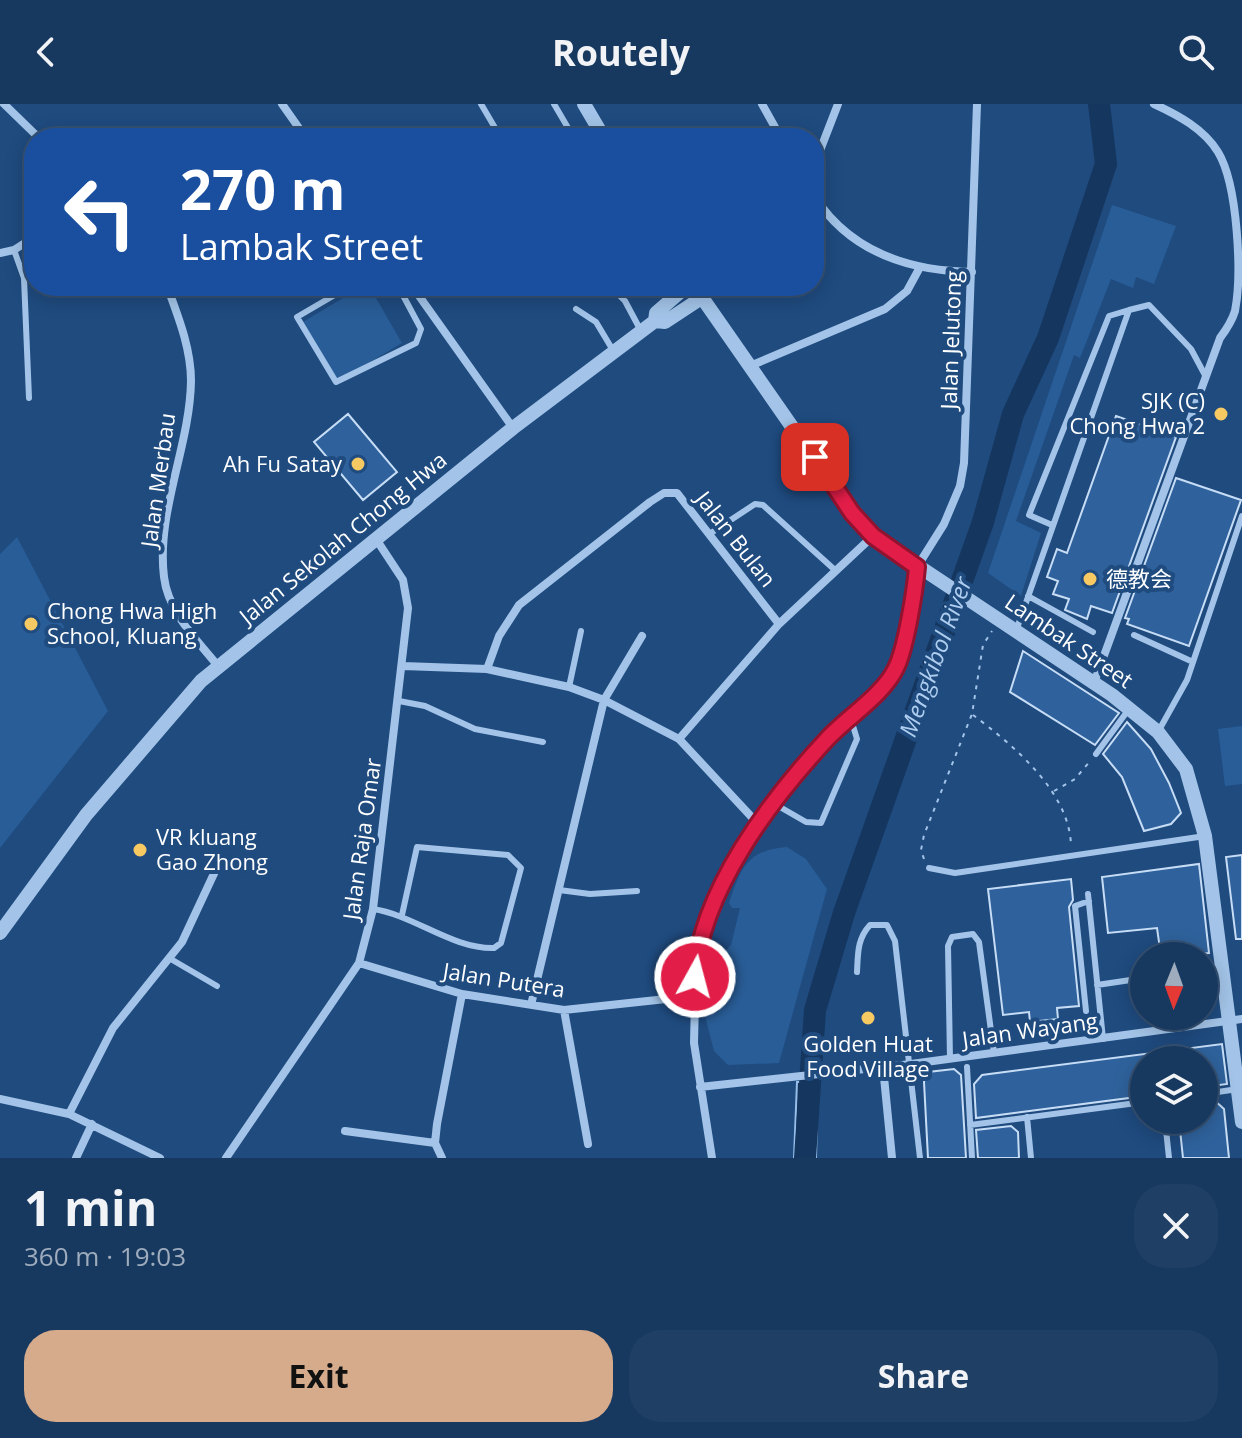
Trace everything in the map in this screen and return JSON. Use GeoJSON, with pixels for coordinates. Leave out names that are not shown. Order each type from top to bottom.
{"type":"FeatureCollection","features":[{"type":"Feature","properties":{"kind":"street"},"geometry":{"type":"LineString","coordinates":[[4,104],[29,128]]}},
{"type":"Feature","properties":{"kind":"street"},"geometry":{"type":"LineString","coordinates":[[282,104],[299,128]]}},
{"type":"Feature","properties":{"kind":"street"},"geometry":{"type":"LineString","coordinates":[[584,104],[598,128]]}},
{"type":"Feature","properties":{"kind":"street"},"geometry":{"type":"LineString","coordinates":[[762,104],[775,128]]}},
{"type":"Feature","properties":{"kind":"street"},"geometry":{"type":"LineString","coordinates":[[824,140],[838,104]]}},
{"type":"Feature","properties":{"kind":"street","name":"Jalan Jelutong"},"geometry":{"type":"LineString","coordinates":[[917,567],[944,524],[960,486],[964,463],[977,104]]}},
{"type":"Feature","properties":{"kind":"street"},"geometry":{"type":"LineString","coordinates":[[1094,683],[1220,338],[1235,313],[1238,296],[1236,221],[1229,176],[1219,154],[1200,132],[1154,104]]}},
{"type":"Feature","properties":{"kind":"street"},"geometry":{"type":"LineString","coordinates":[[824,209],[833,221],[863,245],[919,269],[972,272]]}},
{"type":"Feature","properties":{"kind":"street"},"geometry":{"type":"LineString","coordinates":[[0,253],[24,244]]}},
{"type":"Feature","properties":{"kind":"street"},"geometry":{"type":"LineString","coordinates":[[750,366],[885,309],[907,291],[919,269]]}},
{"type":"Feature","properties":{"kind":"street","name":"Jalan Merbau"},"geometry":{"type":"LineString","coordinates":[[171,296],[184,331],[191,382],[166,529],[164,578],[176,613],[218,666]]}},
{"type":"Feature","properties":{"kind":"street"},"geometry":{"type":"LineString","coordinates":[[419,296],[513,428]]}},
{"type":"Feature","properties":{"kind":"street","name":"Jalan Sekolah Chong Hwa"},"geometry":{"type":"LineString","coordinates":[[655,321],[656,313],[676,296]]}},
{"type":"Feature","properties":{"kind":"street","name":"Jalan Sekolah Chong Hwa"},"geometry":{"type":"LineString","coordinates":[[0,933],[86,815],[218,666],[513,428],[655,321],[665,322],[694,296]]}},
{"type":"Feature","properties":{"kind":"street","name":"Lambak Street"},"geometry":{"type":"LineString","coordinates":[[701,296],[852,513],[873,536],[1129,709],[1158,732],[1186,769],[1205,836],[1223,966],[1236,1020],[1242,1122]]}},
{"type":"Feature","properties":{"kind":"street","name":"Jalan Bulan"},"geometry":{"type":"LineString","coordinates":[[487,669],[499,636],[519,605],[664,493],[677,493],[779,624]]}},
{"type":"Feature","properties":{"kind":"street"},"geometry":{"type":"LineString","coordinates":[[679,739],[779,624],[873,536]]}},
{"type":"Feature","properties":{"kind":"street","name":"Jalan Raja Omar"},"geometry":{"type":"LineString","coordinates":[[226,1158],[359,963],[373,909],[408,608],[403,580],[376,539]]}},
{"type":"Feature","properties":{"kind":"street"},"geometry":{"type":"LineString","coordinates":[[712,1158],[694,1043],[694,996],[702,926],[730,869],[773,803],[896,668],[917,567]]}},
{"type":"Feature","properties":{"kind":"street"},"geometry":{"type":"LineString","coordinates":[[531,1005],[604,700],[642,636]]}},
{"type":"Feature","properties":{"kind":"street"},"geometry":{"type":"LineString","coordinates":[[403,666],[487,669],[569,687],[604,700],[679,739],[760,826]]}},
{"type":"Feature","properties":{"kind":"street"},"geometry":{"type":"LineString","coordinates":[[69,1114],[113,1028],[169,958],[197,914],[218,865]]}},
{"type":"Feature","properties":{"kind":"street","name":"Jalan Putera"},"geometry":{"type":"LineString","coordinates":[[359,963],[462,994],[564,1010],[694,996]]}},
{"type":"Feature","properties":{"kind":"street"},"geometry":{"type":"LineString","coordinates":[[442,1158],[435,1143],[462,994]]}},
{"type":"Feature","properties":{"kind":"street"},"geometry":{"type":"LineString","coordinates":[[564,1010],[588,1144]]}},
{"type":"Feature","properties":{"kind":"street","name":"Jalan Wayang"},"geometry":{"type":"LineString","coordinates":[[700,1087],[911,1064],[1236,1020]]}},
{"type":"Feature","properties":{"kind":"street"},"geometry":{"type":"LineString","coordinates":[[883,1067],[892,1158]]}},
{"type":"Feature","properties":{"kind":"street"},"geometry":{"type":"LineString","coordinates":[[0,1099],[69,1114],[160,1158]]}},
{"type":"Feature","properties":{"kind":"street"},"geometry":{"type":"LineString","coordinates":[[76,1158],[92,1124]]}},
{"type":"Feature","properties":{"kind":"street"},"geometry":{"type":"LineString","coordinates":[[345,1131],[435,1143]]}},
{"type":"Feature","properties":{"kind":"lane"},"geometry":{"type":"LineString","coordinates":[[481,104],[495,128]]}},
{"type":"Feature","properties":{"kind":"lane"},"geometry":{"type":"LineString","coordinates":[[554,104],[568,128]]}},
{"type":"Feature","properties":{"kind":"lane"},"geometry":{"type":"LineString","coordinates":[[14,250],[24,278]]}},
{"type":"Feature","properties":{"kind":"lane"},"geometry":{"type":"LineString","coordinates":[[25,296],[29,398]]}},
{"type":"Feature","properties":{"kind":"lane"},"geometry":{"type":"LineString","coordinates":[[333,296],[297,317],[332,379],[341,383],[416,343],[421,329],[403,296]]}},
{"type":"Feature","properties":{"kind":"lane"},"geometry":{"type":"LineString","coordinates":[[621,296],[641,331]]}},
{"type":"Feature","properties":{"kind":"lane"},"geometry":{"type":"LineString","coordinates":[[1052,525],[1029,515],[1109,316],[1149,305],[1191,349],[1206,377]]}},
{"type":"Feature","properties":{"kind":"lane"},"geometry":{"type":"LineString","coordinates":[[576,309],[596,322],[614,352]]}},
{"type":"Feature","properties":{"kind":"lane"},"geometry":{"type":"LineString","coordinates":[[1016,631],[1129,310]]}},
{"type":"Feature","properties":{"kind":"lane"},"geometry":{"type":"LineString","coordinates":[[711,533],[755,504],[763,505],[836,571]]}},
{"type":"Feature","properties":{"kind":"lane"},"geometry":{"type":"LineString","coordinates":[[1158,732],[1180,697],[1242,516]]}},
{"type":"Feature","properties":{"kind":"lane"},"geometry":{"type":"LineString","coordinates":[[1028,596],[1093,632]]}},
{"type":"Feature","properties":{"kind":"lane"},"geometry":{"type":"LineString","coordinates":[[569,687],[581,631]]}},
{"type":"Feature","properties":{"kind":"lane"},"geometry":{"type":"LineString","coordinates":[[1134,635],[1193,662]]}},
{"type":"Feature","properties":{"kind":"lane"},"geometry":{"type":"LineString","coordinates":[[399,701],[425,706],[475,729],[543,742]]}},
{"type":"Feature","properties":{"kind":"lane"},"geometry":{"type":"LineString","coordinates":[[1096,754],[1129,709]]}},
{"type":"Feature","properties":{"kind":"lane"},"geometry":{"type":"LineString","coordinates":[[773,803],[806,822],[821,823],[857,739],[850,716]]}},
{"type":"Feature","properties":{"kind":"lane"},"geometry":{"type":"LineString","coordinates":[[929,868],[955,873],[1205,836]]}},
{"type":"Feature","properties":{"kind":"lane"},"geometry":{"type":"LineString","coordinates":[[373,909],[402,915],[440,933],[494,948],[501,943],[509,920],[521,868],[508,855],[417,847],[402,915]]}},
{"type":"Feature","properties":{"kind":"lane"},"geometry":{"type":"LineString","coordinates":[[559,890],[590,894],[637,891]]}},
{"type":"Feature","properties":{"kind":"lane"},"geometry":{"type":"LineString","coordinates":[[1086,1011],[1075,906],[1089,897],[1103,1039]]}},
{"type":"Feature","properties":{"kind":"lane"},"geometry":{"type":"LineString","coordinates":[[857,972],[858,946],[863,932],[870,925],[887,925],[895,941],[920,1158]]}},
{"type":"Feature","properties":{"kind":"lane"},"geometry":{"type":"LineString","coordinates":[[950,1059],[948,946],[952,937],[973,934],[979,942],[994,1053]]}},
{"type":"Feature","properties":{"kind":"lane"},"geometry":{"type":"LineString","coordinates":[[169,958],[217,986]]}},
{"type":"Feature","properties":{"kind":"lane"},"geometry":{"type":"LineString","coordinates":[[1218,967],[1223,966]]}},
{"type":"Feature","properties":{"kind":"lane"},"geometry":{"type":"LineString","coordinates":[[1097,985],[1130,980]]}},
{"type":"Feature","properties":{"kind":"lane"},"geometry":{"type":"LineString","coordinates":[[967,1067],[972,1158]]}},
{"type":"Feature","properties":{"kind":"lane"},"geometry":{"type":"LineString","coordinates":[[1218,1092],[1238,1089]]}},
{"type":"Feature","properties":{"kind":"lane"},"geometry":{"type":"LineString","coordinates":[[970,1125],[1130,1104]]}},
{"type":"Feature","properties":{"kind":"lane"},"geometry":{"type":"LineString","coordinates":[[1027,1117],[1031,1158]]}},
{"type":"Feature","properties":{"kind":"lane"},"geometry":{"type":"LineString","coordinates":[[1166,1134],[1169,1158]]}},
{"type":"Feature","properties":{"kind":"path"},"geometry":{"type":"LineString","coordinates":[[929,868],[921,850],[924,835],[972,714],[983,645],[998,620]]}},
{"type":"Feature","properties":{"kind":"path"},"geometry":{"type":"LineString","coordinates":[[972,714],[1005,739],[1053,792],[1071,829],[1071,856]]}},
{"type":"Feature","properties":{"kind":"path"},"geometry":{"type":"LineString","coordinates":[[1053,792],[1075,779],[1096,754]]}},
{"type":"Feature","properties":{"kind":"shaded area"},"geometry":{"type":"Polygon","coordinates":[[[1112,205],[1176,226],[1154,284],[1136,277],[1133,288],[1111,279],[1080,358],[1074,355],[1016,521],[1041,533],[1021,596],[988,573],[1112,205]]]}},
{"type":"Feature","properties":{"kind":"shaded area"},"geometry":{"type":"Polygon","coordinates":[[[346,296],[375,296],[402,343],[338,381],[303,322],[346,296]]]}},
{"type":"Feature","properties":{"kind":"shaded area","name":"Chong Hwa High School, Kluang"},"geometry":{"type":"Polygon","coordinates":[[[17,537],[108,711],[0,848],[0,554],[17,537]]]}},
{"type":"Feature","properties":{"kind":"shaded area"},"geometry":{"type":"Polygon","coordinates":[[[1242,726],[1242,784],[1225,786],[1218,729],[1242,726]]]}},
{"type":"Feature","properties":{"kind":"shaded area"},"geometry":{"type":"Polygon","coordinates":[[[787,847],[806,859],[827,889],[779,1063],[728,1065],[714,1051],[706,1020],[713,964],[731,945],[740,908],[732,908],[729,903],[742,871],[754,857],[787,847]]]}},
{"type":"Feature","properties":{"kind":"shaded area"},"geometry":{"type":"Polygon","coordinates":[[[818,1081],[816,1158],[794,1158],[797,1082],[818,1081]]]}},
{"type":"Feature","properties":{"kind":"building"},"geometry":{"type":"Polygon","coordinates":[[[348,414],[397,472],[363,500],[314,442],[348,414]]]}},
{"type":"Feature","properties":{"kind":"building"},"geometry":{"type":"Polygon","coordinates":[[[1116,416],[1176,437],[1112,613],[1091,606],[1087,619],[1065,610],[1069,599],[1053,594],[1058,581],[1047,577],[1057,549],[1067,553],[1116,416]]]}},
{"type":"Feature","properties":{"kind":"building"},"geometry":{"type":"Polygon","coordinates":[[[1176,478],[1241,500],[1189,646],[1127,624],[1129,619],[1125,618],[1176,478]]]}},
{"type":"Feature","properties":{"kind":"building"},"geometry":{"type":"Polygon","coordinates":[[[1023,651],[1119,713],[1095,745],[1010,692],[1023,651]]]}},
{"type":"Feature","properties":{"kind":"building"},"geometry":{"type":"Polygon","coordinates":[[[1127,722],[1151,749],[1169,783],[1181,813],[1171,824],[1144,831],[1122,777],[1103,754],[1127,722]]]}},
{"type":"Feature","properties":{"kind":"building"},"geometry":{"type":"Polygon","coordinates":[[[1242,855],[1242,939],[1236,939],[1226,857],[1242,855]]]}},
{"type":"Feature","properties":{"kind":"building"},"geometry":{"type":"Polygon","coordinates":[[[1199,864],[1208,942],[1159,942],[1157,928],[1108,933],[1102,877],[1199,864]]]}},
{"type":"Feature","properties":{"kind":"building"},"geometry":{"type":"Polygon","coordinates":[[[1071,879],[1073,900],[1069,907],[1079,1006],[1057,1008],[1058,1019],[1030,1022],[1029,1012],[1003,1015],[988,889],[1071,879]]]}},
{"type":"Feature","properties":{"kind":"building"},"geometry":{"type":"Polygon","coordinates":[[[1222,1044],[1227,1084],[1218,1085],[1218,1046],[1207,1046],[1222,1044]]]}},
{"type":"Feature","properties":{"kind":"building"},"geometry":{"type":"Polygon","coordinates":[[[1130,1056],[1130,1098],[976,1118],[974,1084],[982,1075],[1130,1056]]]}},
{"type":"Feature","properties":{"kind":"building"},"geometry":{"type":"Polygon","coordinates":[[[954,1069],[961,1075],[966,1158],[928,1158],[924,1082],[928,1072],[954,1069]]]}},
{"type":"Feature","properties":{"kind":"building"},"geometry":{"type":"Polygon","coordinates":[[[1218,1104],[1224,1109],[1229,1158],[1183,1158],[1180,1134],[1218,1134],[1218,1104]]]}},
{"type":"Feature","properties":{"kind":"building"},"geometry":{"type":"Polygon","coordinates":[[[1011,1126],[1018,1132],[1019,1158],[978,1158],[976,1130],[1011,1126]]]}},
{"type":"Feature","properties":{"kind":"waterway","name":"Mengkibol River"},"geometry":{"type":"LineString","coordinates":[[805,1158],[815,1010],[844,913],[983,522],[1013,414],[1048,338],[1106,164],[1099,104]]}},
{"type":"Feature","properties":{"kind":"place","name":"SJK (C) Chong Hwa 2"},"geometry":{"type":"Point","coordinates":[1221,414]}},
{"type":"Feature","properties":{"kind":"place","name":"Ah Fu Satay"},"geometry":{"type":"Point","coordinates":[358,464]}},
{"type":"Feature","properties":{"kind":"place","name":"德教会"},"geometry":{"type":"Point","coordinates":[1090,579]}},
{"type":"Feature","properties":{"kind":"place","name":"Chong Hwa High School, Kluang"},"geometry":{"type":"Point","coordinates":[31,624]}},
{"type":"Feature","properties":{"kind":"place","name":"VR kluang Gao Zhong"},"geometry":{"type":"Point","coordinates":[140,850]}},
{"type":"Feature","properties":{"kind":"place","name":"Golden Huat Food Village"},"geometry":{"type":"Point","coordinates":[868,1018]}},
{"type":"Feature","properties":{"kind":"route"},"geometry":{"type":"LineString","coordinates":[[695,977],[702,926],[730,869],[773,803],[827,739],[886,682],[896,668],[900,653],[917,567],[873,536],[852,513],[815,457]]}}]}
